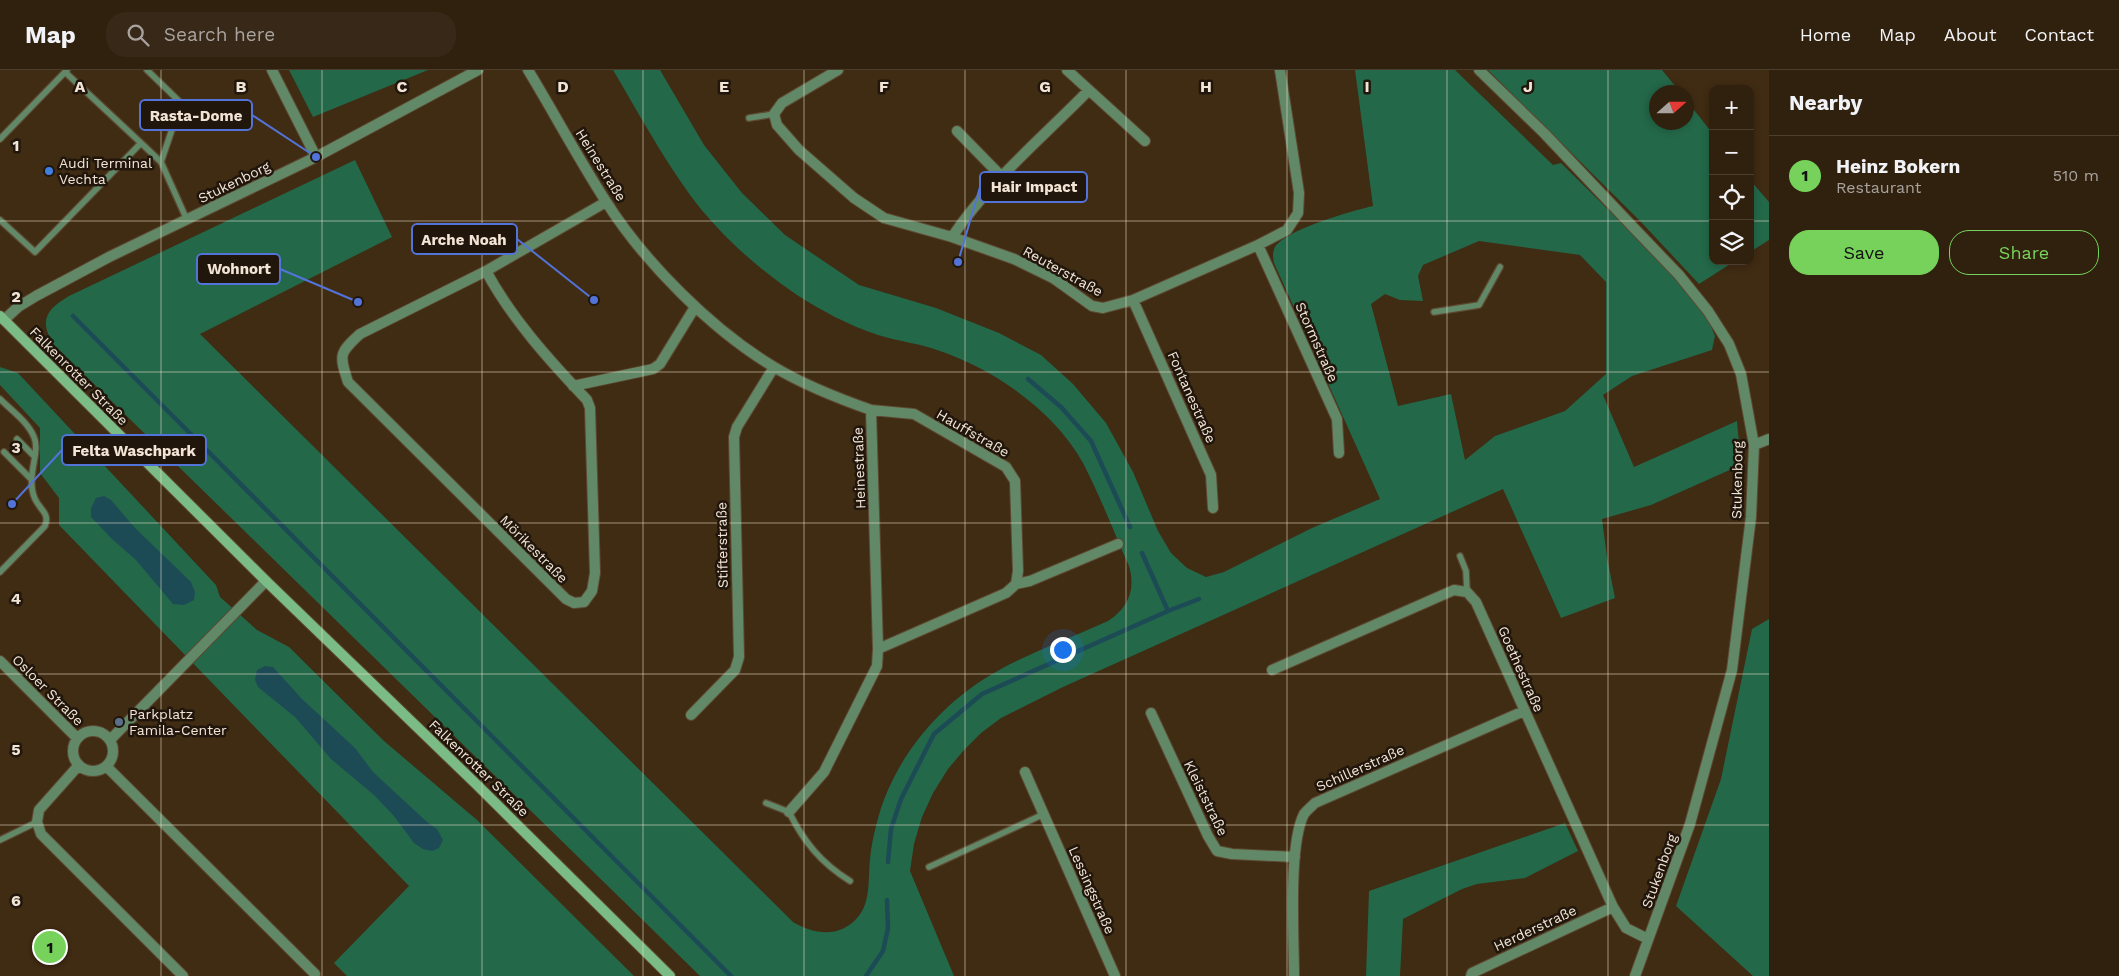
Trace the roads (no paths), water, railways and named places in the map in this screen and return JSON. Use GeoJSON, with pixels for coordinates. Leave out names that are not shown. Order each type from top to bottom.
{"type":"FeatureCollection","features":[{"type":"Feature","properties":{"kind":"main road","name":"Falkenrotter Straße"},"geometry":{"type":"LineString","coordinates":[[1,320],[266,582],[475,783],[670,976]]}},
{"type":"Feature","properties":{"kind":"street"},"geometry":{"type":"LineString","coordinates":[[272,70],[316,157]]}},
{"type":"Feature","properties":{"kind":"street","name":"Stukenborg"},"geometry":{"type":"LineString","coordinates":[[1,320],[36,296],[109,257],[316,157],[478,70]]}},
{"type":"Feature","properties":{"kind":"street","name":"Heinestraße"},"geometry":{"type":"LineString","coordinates":[[528,70],[606,202],[648,257],[695,307],[774,367],[828,395],[870,410],[877,666],[824,772],[789,812]]}},
{"type":"Feature","properties":{"kind":"street"},"geometry":{"type":"LineString","coordinates":[[774,114],[782,103],[838,70]]}},
{"type":"Feature","properties":{"kind":"street"},"geometry":{"type":"LineString","coordinates":[[1067,70],[1145,141]]}},
{"type":"Feature","properties":{"kind":"street","name":"Reuterstraße"},"geometry":{"type":"LineString","coordinates":[[774,114],[777,125],[799,150],[854,198],[884,218],[952,237],[1014,259],[1053,278],[1092,306],[1103,308],[1133,300],[1258,245],[1287,230],[1298,213],[1299,192],[1280,70]]}},
{"type":"Feature","properties":{"kind":"street","name":"Stukenborg"},"geometry":{"type":"LineString","coordinates":[[1479,70],[1544,133],[1679,275],[1708,311],[1729,344],[1741,374],[1754,445],[1751,517],[1732,670],[1690,824],[1635,976]]}},
{"type":"Feature","properties":{"kind":"street"},"geometry":{"type":"LineString","coordinates":[[952,237],[967,215],[1002,176],[1088,91]]}},
{"type":"Feature","properties":{"kind":"street"},"geometry":{"type":"LineString","coordinates":[[957,131],[1002,176]]}},
{"type":"Feature","properties":{"kind":"street","name":"Mörikestraße"},"geometry":{"type":"LineString","coordinates":[[486,271],[529,336],[587,400],[591,416],[595,573],[592,590],[584,602],[574,603],[566,599],[348,382],[341,361],[346,347],[360,334],[486,271],[606,202]]}},
{"type":"Feature","properties":{"kind":"street","name":"Stormstraße"},"geometry":{"type":"LineString","coordinates":[[1258,245],[1337,419],[1339,453]]}},
{"type":"Feature","properties":{"kind":"street","name":"Fontanestraße"},"geometry":{"type":"LineString","coordinates":[[1133,300],[1211,475],[1213,508]]}},
{"type":"Feature","properties":{"kind":"street"},"geometry":{"type":"LineString","coordinates":[[573,386],[653,369],[660,364],[695,307]]}},
{"type":"Feature","properties":{"kind":"street","name":"Stifterstraße"},"geometry":{"type":"LineString","coordinates":[[691,715],[735,670],[739,657],[734,437],[774,367]]}},
{"type":"Feature","properties":{"kind":"street","name":"Hauffstraße"},"geometry":{"type":"LineString","coordinates":[[870,410],[914,414],[1006,467],[1015,481],[1018,571],[1016,584]]}},
{"type":"Feature","properties":{"kind":"street"},"geometry":{"type":"LineString","coordinates":[[1754,445],[1769,439]]}},
{"type":"Feature","properties":{"kind":"street"},"geometry":{"type":"LineString","coordinates":[[878,649],[1006,593],[1016,584],[1030,581],[1118,544]]}},
{"type":"Feature","properties":{"kind":"street"},"geometry":{"type":"LineString","coordinates":[[110,740],[266,582]]}},
{"type":"Feature","properties":{"kind":"street"},"geometry":{"type":"LineString","coordinates":[[1272,670],[1454,590],[1468,592]]}},
{"type":"Feature","properties":{"kind":"street","name":"Goethestraße"},"geometry":{"type":"LineString","coordinates":[[1468,592],[1476,602],[1613,907],[1626,928],[1648,939]]}},
{"type":"Feature","properties":{"kind":"street","name":"Osloer Straße"},"geometry":{"type":"LineString","coordinates":[[0,661],[77,738]]}},
{"type":"Feature","properties":{"kind":"street","name":"Schillerstraße"},"geometry":{"type":"LineString","coordinates":[[1294,976],[1295,857],[1300,826],[1305,812],[1315,803],[1524,711]]}},
{"type":"Feature","properties":{"kind":"street","name":"Kleiststraße"},"geometry":{"type":"LineString","coordinates":[[1151,713],[1208,836],[1217,851],[1232,854],[1295,857]]}},
{"type":"Feature","properties":{"kind":"street"},"geometry":{"type":"LineString","coordinates":[[90,731],[98,731],[110,740],[111,758],[106,766],[89,770],[79,765],[73,752],[77,738],[90,731]]}},
{"type":"Feature","properties":{"kind":"street"},"geometry":{"type":"LineString","coordinates":[[79,765],[39,810],[37,822],[40,834],[183,976]]}},
{"type":"Feature","properties":{"kind":"street"},"geometry":{"type":"LineString","coordinates":[[106,766],[315,974]]}},
{"type":"Feature","properties":{"kind":"street","name":"Lessingstraße"},"geometry":{"type":"LineString","coordinates":[[1025,772],[1115,976]]}},
{"type":"Feature","properties":{"kind":"street","name":"Herderstraße"},"geometry":{"type":"LineString","coordinates":[[1471,976],[1472,973],[1519,950],[1613,907]]}},
{"type":"Feature","properties":{"kind":"lane"},"geometry":{"type":"LineString","coordinates":[[147,70],[182,103],[160,162]]}},
{"type":"Feature","properties":{"kind":"lane"},"geometry":{"type":"LineString","coordinates":[[0,139],[66,71],[160,162],[187,220]]}},
{"type":"Feature","properties":{"kind":"lane"},"geometry":{"type":"LineString","coordinates":[[749,118],[774,114]]}},
{"type":"Feature","properties":{"kind":"lane"},"geometry":{"type":"LineString","coordinates":[[0,220],[35,252],[141,143]]}},
{"type":"Feature","properties":{"kind":"lane"},"geometry":{"type":"LineString","coordinates":[[1434,312],[1479,305],[1500,267]]}},
{"type":"Feature","properties":{"kind":"lane"},"geometry":{"type":"LineString","coordinates":[[0,399],[32,434],[35,440],[31,479],[34,498],[46,513],[46,524],[0,572]]}},
{"type":"Feature","properties":{"kind":"lane"},"geometry":{"type":"LineString","coordinates":[[17,439],[34,456]]}},
{"type":"Feature","properties":{"kind":"lane"},"geometry":{"type":"LineString","coordinates":[[4,452],[31,479]]}},
{"type":"Feature","properties":{"kind":"lane"},"geometry":{"type":"LineString","coordinates":[[1460,556],[1466,571],[1468,592]]}},
{"type":"Feature","properties":{"kind":"lane"},"geometry":{"type":"LineString","coordinates":[[766,803],[789,812],[801,836],[820,858],[850,881]]}},
{"type":"Feature","properties":{"kind":"lane"},"geometry":{"type":"LineString","coordinates":[[929,867],[1044,814]]}},
{"type":"Feature","properties":{"kind":"lane"},"geometry":{"type":"LineString","coordinates":[[0,840],[37,822]]}},
{"type":"Feature","properties":{"kind":"water"},"geometry":{"type":"Polygon","coordinates":[[[104,496],[111,500],[135,528],[191,582],[195,592],[194,600],[184,605],[173,604],[136,560],[91,517],[91,508],[96,498],[104,496]]]}},
{"type":"Feature","properties":{"kind":"water"},"geometry":{"type":"Polygon","coordinates":[[[265,666],[273,667],[302,699],[355,748],[373,772],[437,829],[443,840],[439,848],[432,851],[423,849],[414,843],[394,816],[374,795],[331,759],[295,717],[258,687],[255,680],[257,670],[265,666]]]}},
{"type":"Feature","properties":{"kind":"waterway"},"geometry":{"type":"LineString","coordinates":[[73,316],[731,976]]}},
{"type":"Feature","properties":{"kind":"waterway"},"geometry":{"type":"LineString","coordinates":[[1028,379],[1061,407],[1091,441],[1130,527]]}},
{"type":"Feature","properties":{"kind":"waterway"},"geometry":{"type":"LineString","coordinates":[[1142,553],[1168,611]]}},
{"type":"Feature","properties":{"kind":"waterway"},"geometry":{"type":"LineString","coordinates":[[888,862],[891,829],[901,799],[934,734],[982,694],[1199,599]]}},
{"type":"Feature","properties":{"kind":"waterway"},"geometry":{"type":"LineString","coordinates":[[866,976],[883,951],[888,928],[887,900]]}},
{"type":"Feature","properties":{"kind":"place","name":"Rasta-Dome"},"geometry":{"type":"Point","coordinates":[316,157]}},
{"type":"Feature","properties":{"kind":"place","name":"Audi Terminal Vechta"},"geometry":{"type":"Point","coordinates":[49,171]}},
{"type":"Feature","properties":{"kind":"place","name":"Hair Impact"},"geometry":{"type":"Point","coordinates":[958,262]}},
{"type":"Feature","properties":{"kind":"place","name":"Arche Noah"},"geometry":{"type":"Point","coordinates":[594,300]}},
{"type":"Feature","properties":{"kind":"place","name":"Wohnort"},"geometry":{"type":"Point","coordinates":[358,302]}},
{"type":"Feature","properties":{"kind":"place","name":"Felta Waschpark"},"geometry":{"type":"Point","coordinates":[12,504]}},
{"type":"Feature","properties":{"kind":"place","name":"Parkplatz Famila-Center"},"geometry":{"type":"Point","coordinates":[119,722]}},
{"type":"Feature","properties":{"kind":"place","name":"Heinz Bokern"},"geometry":{"type":"Point","coordinates":[50,947]}}]}
